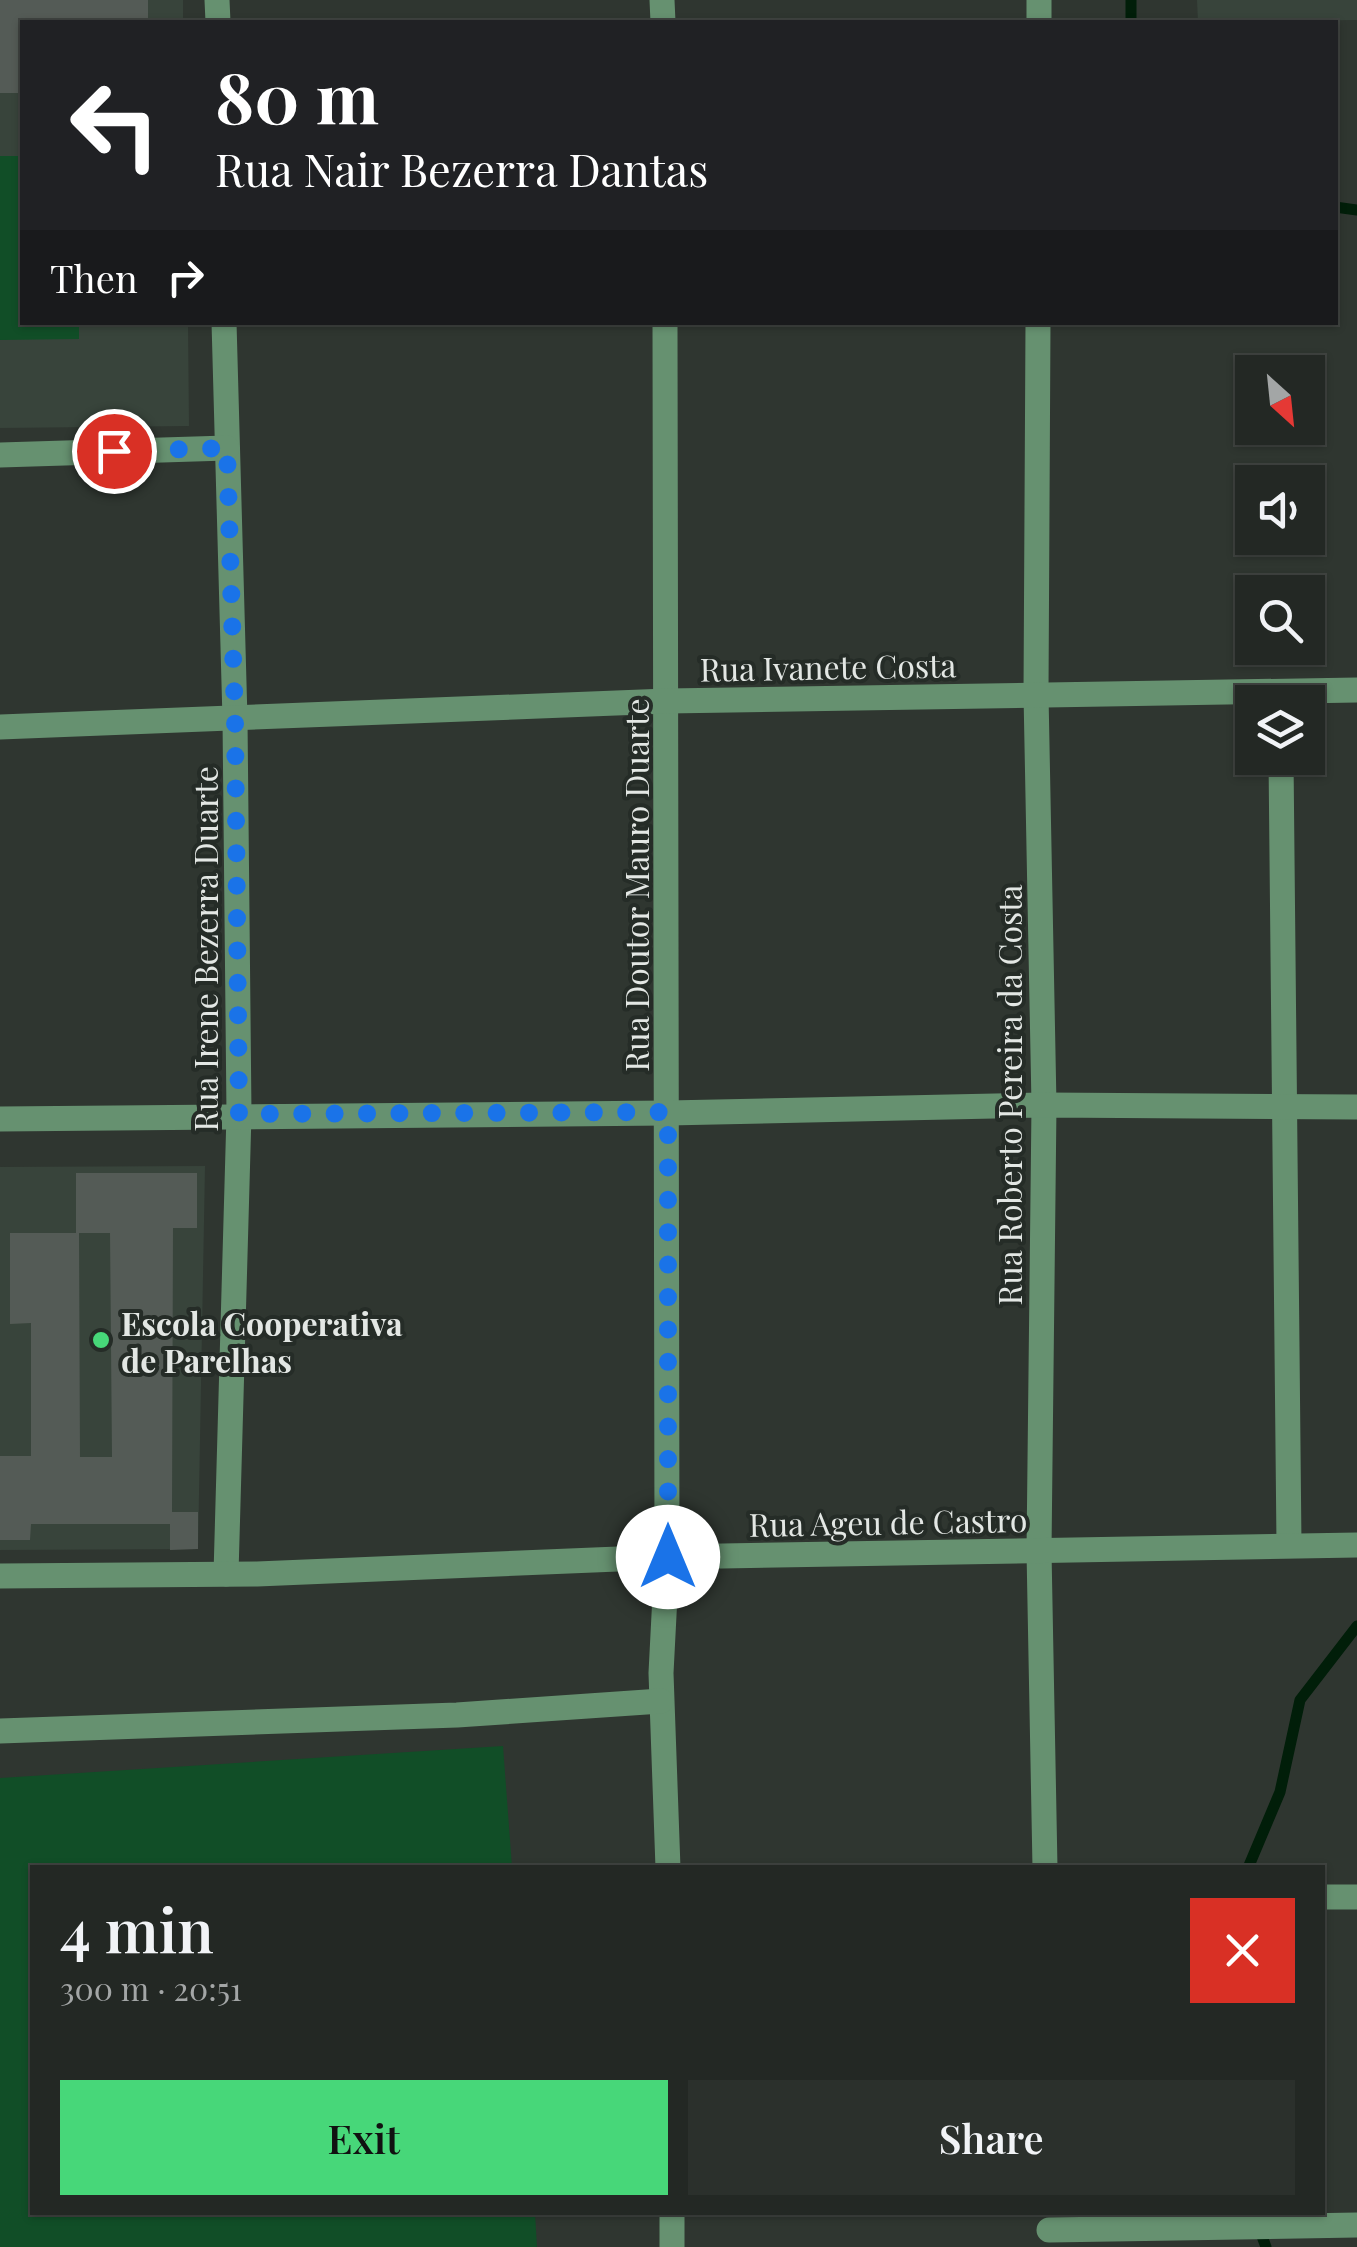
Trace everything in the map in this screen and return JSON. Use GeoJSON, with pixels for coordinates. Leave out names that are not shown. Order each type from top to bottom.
{"type":"FeatureCollection","features":[{"type":"Feature","properties":{"kind":"street","name":"Rua Irene Bezerra Duarte"},"geometry":{"type":"LineString","coordinates":[[224,325],[235,719],[239,1114],[226,1574]]}},
{"type":"Feature","properties":{"kind":"street","name":"Rua Doutor Mauro Duarte"},"geometry":{"type":"LineString","coordinates":[[665,325],[668,1557],[662,1700],[668,1865]]}},
{"type":"Feature","properties":{"kind":"street","name":"Rua Roberto Pereira da Costa"},"geometry":{"type":"LineString","coordinates":[[1038,325],[1036,694],[1044,1105],[1039,1550],[1045,1865]]}},
{"type":"Feature","properties":{"kind":"street"},"geometry":{"type":"LineString","coordinates":[[0,455],[227,448]]}},
{"type":"Feature","properties":{"kind":"street","name":"Rua Ivanete Costa"},"geometry":{"type":"LineString","coordinates":[[1325,693],[1357,690]]}},
{"type":"Feature","properties":{"kind":"street","name":"Rua Ivanete Costa"},"geometry":{"type":"LineString","coordinates":[[0,727],[667,702],[1036,694],[1235,696]]}},
{"type":"Feature","properties":{"kind":"street"},"geometry":{"type":"LineString","coordinates":[[1282,775],[1289,1545]]}},
{"type":"Feature","properties":{"kind":"street"},"geometry":{"type":"LineString","coordinates":[[0,1119],[1044,1105],[1357,1107]]}},
{"type":"Feature","properties":{"kind":"street","name":"Rua Ageu de Castro"},"geometry":{"type":"LineString","coordinates":[[0,1576],[226,1574],[668,1557],[1357,1545]]}},
{"type":"Feature","properties":{"kind":"street"},"geometry":{"type":"LineString","coordinates":[[0,1732],[457,1715],[662,1700]]}},
{"type":"Feature","properties":{"kind":"street"},"geometry":{"type":"LineString","coordinates":[[1325,1896],[1357,1897]]}},
{"type":"Feature","properties":{"kind":"street"},"geometry":{"type":"LineString","coordinates":[[672,2215],[672,2247]]}},
{"type":"Feature","properties":{"kind":"street"},"geometry":{"type":"LineString","coordinates":[[1049,2230],[1357,2225]]}},
{"type":"Feature","properties":{"kind":"shaded area"},"geometry":{"type":"Polygon","coordinates":[[[0,0],[183,0],[183,20],[20,20],[20,325],[188,325],[189,426],[0,428],[0,0]]]}},
{"type":"Feature","properties":{"kind":"shaded area"},"geometry":{"type":"Polygon","coordinates":[[[1197,0],[1357,0],[1357,20],[1198,20],[1197,0]]]}},
{"type":"Feature","properties":{"kind":"shaded area","name":"Escola Cooperativa de Parelhas"},"geometry":{"type":"Polygon","coordinates":[[[205,1166],[198,1549],[0,1550],[0,1167],[205,1166]]]}},
{"type":"Feature","properties":{"kind":"green space"},"geometry":{"type":"Polygon","coordinates":[[[0,156],[20,156],[20,325],[79,325],[79,339],[0,340],[0,156]]]}},
{"type":"Feature","properties":{"kind":"green space"},"geometry":{"type":"Polygon","coordinates":[[[503,1746],[512,1865],[30,1865],[30,2215],[535,2215],[537,2247],[0,2247],[0,1778],[503,1746]]]}},
{"type":"Feature","properties":{"kind":"building"},"geometry":{"type":"Polygon","coordinates":[[[0,0],[148,0],[148,20],[20,20],[20,93],[0,93],[0,0]]]}},
{"type":"Feature","properties":{"kind":"building","name":"Escola Cooperativa de Parelhas"},"geometry":{"type":"Polygon","coordinates":[[[76,1173],[197,1173],[197,1228],[173,1228],[172,1512],[198,1512],[198,1549],[170,1550],[170,1524],[31,1524],[30,1540],[0,1540],[0,1456],[31,1456],[31,1323],[10,1324],[10,1233],[76,1233],[76,1173]],[[79,1233],[80,1457],[112,1457],[110,1233],[79,1233]]]}},
{"type":"Feature","properties":{"kind":"waterway"},"geometry":{"type":"LineString","coordinates":[[1131,0],[1131,20]]}},
{"type":"Feature","properties":{"kind":"waterway"},"geometry":{"type":"LineString","coordinates":[[1338,207],[1357,210]]}},
{"type":"Feature","properties":{"kind":"waterway"},"geometry":{"type":"LineString","coordinates":[[1249,1865],[1280,1792],[1300,1700],[1357,1626]]}},
{"type":"Feature","properties":{"kind":"waterway"},"geometry":{"type":"LineString","coordinates":[[1254,2215],[1266,2247]]}},
{"type":"Feature","properties":{"kind":"place","name":"Escola Cooperativa de Parelhas"},"geometry":{"type":"Point","coordinates":[101,1340]}},
{"type":"Feature","properties":{"kind":"route"},"geometry":{"type":"LineString","coordinates":[[114,451],[227,448],[235,719],[239,1114],[668,1112],[668,1557]]}}]}
